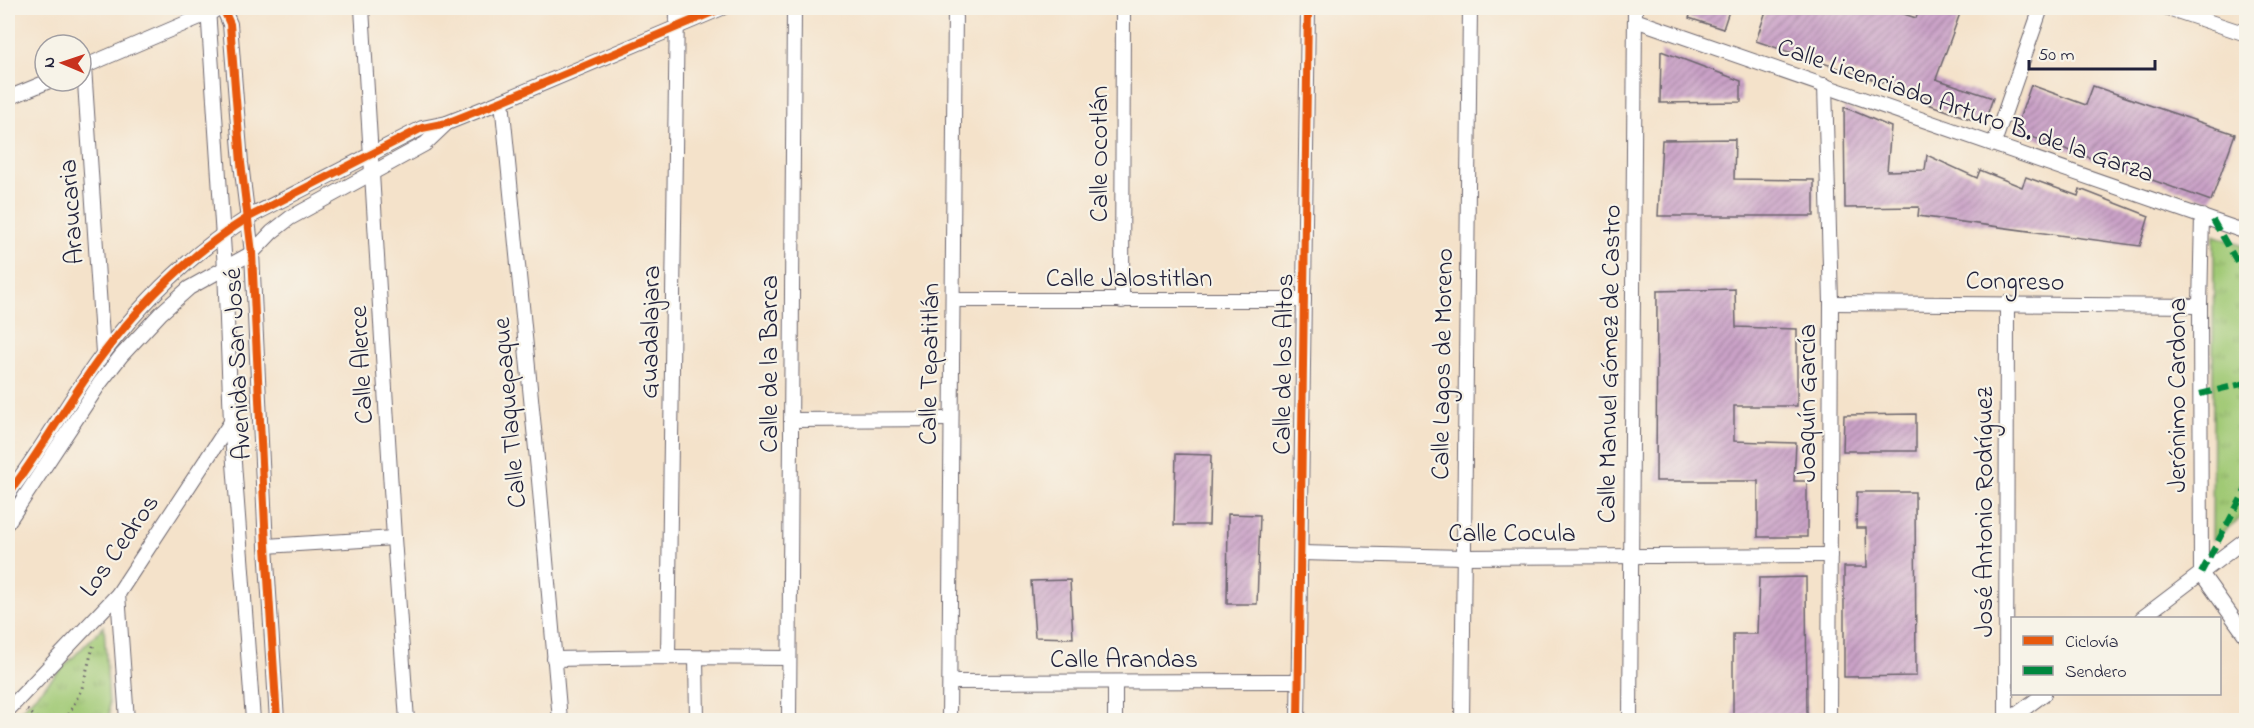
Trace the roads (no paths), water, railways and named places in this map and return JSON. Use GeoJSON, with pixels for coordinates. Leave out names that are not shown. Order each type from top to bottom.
{"type":"FeatureCollection","features":[{"type":"Feature","properties":{"kind":"street"},"geometry":{"type":"LineString","coordinates":[[93,63],[208,11],[224,8]]}},
{"type":"Feature","properties":{"kind":"street","name":"Avenida San José"},"geometry":{"type":"LineString","coordinates":[[224,8],[230,24],[241,163],[252,253],[277,720]]}},
{"type":"Feature","properties":{"kind":"street","name":"Calle Alerce"},"geometry":{"type":"LineString","coordinates":[[362,8],[407,720]]}},
{"type":"Feature","properties":{"kind":"street","name":"Guadalajara"},"geometry":{"type":"LineString","coordinates":[[668,657],[678,8]]}},
{"type":"Feature","properties":{"kind":"street"},"geometry":{"type":"LineString","coordinates":[[8,494],[103,354],[152,298],[222,234],[249,217],[422,128],[447,123],[502,101],[722,8]]}},
{"type":"Feature","properties":{"kind":"street","name":"Calle de la Barca"},"geometry":{"type":"LineString","coordinates":[[789,720],[794,8]]}},
{"type":"Feature","properties":{"kind":"street","name":"Calle Tepatitlán"},"geometry":{"type":"LineString","coordinates":[[949,720],[955,8]]}},
{"type":"Feature","properties":{"kind":"street","name":"Calle Ocotlán"},"geometry":{"type":"LineString","coordinates":[[1122,301],[1123,8]]}},
{"type":"Feature","properties":{"kind":"street","name":"Calle de los Altos"},"geometry":{"type":"LineString","coordinates":[[1298,720],[1308,8]]}},
{"type":"Feature","properties":{"kind":"street","name":"Calle Lagos de Moreno"},"geometry":{"type":"LineString","coordinates":[[1462,720],[1462,557],[1470,8]]}},
{"type":"Feature","properties":{"kind":"street"},"geometry":{"type":"LineString","coordinates":[[1994,143],[2041,8]]}},
{"type":"Feature","properties":{"kind":"street"},"geometry":{"type":"LineString","coordinates":[[2168,8],[2247,34]]}},
{"type":"Feature","properties":{"kind":"street"},"geometry":{"type":"LineString","coordinates":[[2209,21],[2214,8]]}},
{"type":"Feature","properties":{"kind":"street","name":"Avenida San José"},"geometry":{"type":"LineString","coordinates":[[208,11],[225,269],[231,422],[253,720]]}},
{"type":"Feature","properties":{"kind":"street","name":"Calle Licenciado Arturo B. de la Garza"},"geometry":{"type":"LineString","coordinates":[[1635,14],[1825,85],[2247,232]]}},
{"type":"Feature","properties":{"kind":"street","name":"Calle Manuel Gómez de Castro"},"geometry":{"type":"LineString","coordinates":[[1630,720],[1635,14]]}},
{"type":"Feature","properties":{"kind":"street","name":"Joaquín García"},"geometry":{"type":"LineString","coordinates":[[1825,85],[1831,303],[1828,720]]}},
{"type":"Feature","properties":{"kind":"street"},"geometry":{"type":"LineString","coordinates":[[8,98],[33,88]]}},
{"type":"Feature","properties":{"kind":"street","name":"Araucaria"},"geometry":{"type":"LineString","coordinates":[[85,93],[103,354]]}},
{"type":"Feature","properties":{"kind":"street","name":"Calle Tlaquepaque"},"geometry":{"type":"LineString","coordinates":[[502,101],[560,720]]}},
{"type":"Feature","properties":{"kind":"street"},"geometry":{"type":"LineString","coordinates":[[8,522],[100,383],[121,356],[161,313],[189,288],[252,253],[272,232],[290,218],[426,144],[447,123]]}},
{"type":"Feature","properties":{"kind":"street","name":"Jerónimo Cardona"},"geometry":{"type":"LineString","coordinates":[[2201,573],[2202,216]]}},
{"type":"Feature","properties":{"kind":"street","name":"Calle Jalostitlan"},"geometry":{"type":"LineString","coordinates":[[954,300],[1304,300]]}},
{"type":"Feature","properties":{"kind":"street","name":"Congreso"},"geometry":{"type":"LineString","coordinates":[[1831,303],[2200,306]]}},
{"type":"Feature","properties":{"kind":"street","name":"José Antonio Rodríguez"},"geometry":{"type":"LineString","coordinates":[[2007,303],[2008,720]]}},
{"type":"Feature","properties":{"kind":"street"},"geometry":{"type":"LineString","coordinates":[[791,420],[951,419]]}},
{"type":"Feature","properties":{"kind":"street","name":"Los Cedros"},"geometry":{"type":"LineString","coordinates":[[8,710],[118,594],[231,422]]}},
{"type":"Feature","properties":{"kind":"street"},"geometry":{"type":"LineString","coordinates":[[266,546],[394,538]]}},
{"type":"Feature","properties":{"kind":"street"},"geometry":{"type":"LineString","coordinates":[[2143,617],[2247,538]]}},
{"type":"Feature","properties":{"kind":"street","name":"Calle Cocula"},"geometry":{"type":"LineString","coordinates":[[1301,554],[1462,557],[1830,555]]}},
{"type":"Feature","properties":{"kind":"street"},"geometry":{"type":"LineString","coordinates":[[2201,573],[2247,636]]}},
{"type":"Feature","properties":{"kind":"street"},"geometry":{"type":"LineString","coordinates":[[118,594],[127,720]]}},
{"type":"Feature","properties":{"kind":"street"},"geometry":{"type":"LineString","coordinates":[[554,660],[668,657],[789,658]]}},
{"type":"Feature","properties":{"kind":"street"},"geometry":{"type":"LineString","coordinates":[[696,658],[698,720]]}},
{"type":"Feature","properties":{"kind":"street"},"geometry":{"type":"LineString","coordinates":[[249,663],[273,660]]}},
{"type":"Feature","properties":{"kind":"street","name":"Calle Arandas"},"geometry":{"type":"LineString","coordinates":[[950,682],[1298,681]]}},
{"type":"Feature","properties":{"kind":"street"},"geometry":{"type":"LineString","coordinates":[[1115,683],[1115,720]]}},
{"type":"Feature","properties":{"kind":"street"},"geometry":{"type":"LineString","coordinates":[[2008,720],[2041,695]]}}]}
